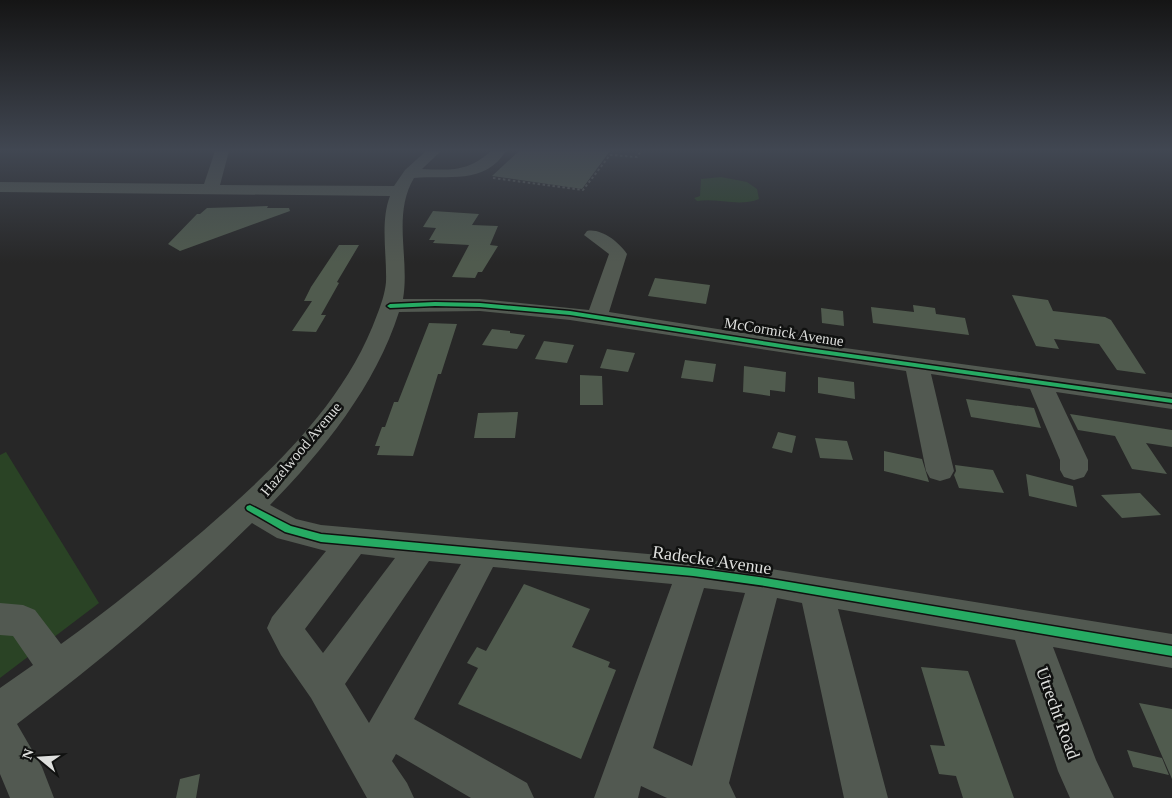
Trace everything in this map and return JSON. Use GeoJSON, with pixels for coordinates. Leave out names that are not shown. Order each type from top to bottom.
{"type":"FeatureCollection","features":[{"type":"Feature","properties":{"kind":"street","name":"Hazelwood Avenue"},"geometry":{"type":"LineString","coordinates":[[0,712],[58,670],[132,612],[250,508],[298,457],[353,386],[372,352],[390,306],[395,286],[394,212],[402,188]]}},
{"type":"Feature","properties":{"kind":"street"},"geometry":{"type":"LineString","coordinates":[[593,235],[618,254],[597,318]]}},
{"type":"Feature","properties":{"kind":"street","name":"McCormick Avenue"},"geometry":{"type":"LineString","coordinates":[[390,306],[468,304],[529,309],[917,366],[1172,400]]}},
{"type":"Feature","properties":{"kind":"street"},"geometry":{"type":"LineString","coordinates":[[917,366],[940,471]]}},
{"type":"Feature","properties":{"kind":"street"},"geometry":{"type":"LineString","coordinates":[[1038,382],[1074,460],[1074,470]]}},
{"type":"Feature","properties":{"kind":"street","name":"Radecke Avenue"},"geometry":{"type":"LineString","coordinates":[[250,508],[288,529],[321,538],[484,554],[646,566],[693,572],[764,582],[1172,651]]}},
{"type":"Feature","properties":{"kind":"street"},"geometry":{"type":"LineString","coordinates":[[353,541],[285,628],[306,662],[323,684],[392,798]]}},
{"type":"Feature","properties":{"kind":"street"},"geometry":{"type":"LineString","coordinates":[[323,684],[421,547]]}},
{"type":"Feature","properties":{"kind":"street"},"geometry":{"type":"LineString","coordinates":[[369,762],[484,554]]}},
{"type":"Feature","properties":{"kind":"street"},"geometry":{"type":"LineString","coordinates":[[616,798],[693,572]]}},
{"type":"Feature","properties":{"kind":"street"},"geometry":{"type":"LineString","coordinates":[[630,759],[708,797],[764,582]]}},
{"type":"Feature","properties":{"kind":"street"},"geometry":{"type":"LineString","coordinates":[[816,591],[866,798]]}},
{"type":"Feature","properties":{"kind":"street"},"geometry":{"type":"LineString","coordinates":[[0,619],[23,621],[58,670]]}},
{"type":"Feature","properties":{"kind":"street","name":"Utrecht Road"},"geometry":{"type":"LineString","coordinates":[[1028,627],[1079,771],[1092,798]]}},
{"type":"Feature","properties":{"kind":"street"},"geometry":{"type":"LineString","coordinates":[[388,727],[512,798]]}},
{"type":"Feature","properties":{"kind":"street"},"geometry":{"type":"LineString","coordinates":[[0,733],[27,782],[32,798]]}},
{"type":"Feature","properties":{"kind":"path"},"geometry":{"type":"LineString","coordinates":[[570,188],[583,190],[584,188]]}},
{"type":"Feature","properties":{"kind":"green space"},"geometry":{"type":"Polygon","coordinates":[[[700,188],[756,188],[759,199],[736,202],[697,201],[694,198],[700,196],[700,188]]]}},
{"type":"Feature","properties":{"kind":"green space"},"geometry":{"type":"Polygon","coordinates":[[[6,452],[99,603],[0,678],[0,455],[6,452]]]}},
{"type":"Feature","properties":{"kind":"building"},"geometry":{"type":"Polygon","coordinates":[[[268,206],[267,208],[289,208],[290,211],[180,251],[168,244],[197,214],[200,214],[207,208],[268,206]]]}},
{"type":"Feature","properties":{"kind":"building"},"geometry":{"type":"Polygon","coordinates":[[[433,211],[479,214],[472,225],[498,226],[490,245],[498,246],[482,272],[478,272],[475,278],[452,277],[469,245],[433,243],[435,240],[429,240],[436,228],[423,227],[433,211]]]}},
{"type":"Feature","properties":{"kind":"building"},"geometry":{"type":"Polygon","coordinates":[[[339,245],[359,245],[337,282],[339,283],[321,315],[326,315],[316,332],[292,331],[312,301],[304,301],[311,287],[339,245]]]}},
{"type":"Feature","properties":{"kind":"building"},"geometry":{"type":"Polygon","coordinates":[[[655,278],[710,285],[706,304],[648,296],[655,278]]]}},
{"type":"Feature","properties":{"kind":"building"},"geometry":{"type":"Polygon","coordinates":[[[1012,295],[1048,300],[1053,311],[1105,317],[1111,320],[1146,374],[1117,370],[1099,344],[1054,339],[1059,349],[1036,346],[1012,295]]]}},
{"type":"Feature","properties":{"kind":"building"},"geometry":{"type":"Polygon","coordinates":[[[913,305],[935,308],[936,314],[965,318],[969,335],[873,323],[871,307],[914,312],[913,305]]]}},
{"type":"Feature","properties":{"kind":"building"},"geometry":{"type":"Polygon","coordinates":[[[821,308],[843,311],[844,326],[822,323],[821,308]]]}},
{"type":"Feature","properties":{"kind":"building"},"geometry":{"type":"Polygon","coordinates":[[[429,323],[457,324],[441,374],[438,374],[413,456],[377,455],[380,446],[375,446],[382,427],[385,427],[394,402],[398,402],[429,323]]]}},
{"type":"Feature","properties":{"kind":"building"},"geometry":{"type":"Polygon","coordinates":[[[492,329],[525,335],[517,349],[482,345],[492,329]]]}},
{"type":"Feature","properties":{"kind":"building"},"geometry":{"type":"Polygon","coordinates":[[[544,341],[574,345],[567,363],[535,359],[544,341]]]}},
{"type":"Feature","properties":{"kind":"building"},"geometry":{"type":"Polygon","coordinates":[[[607,349],[635,353],[628,372],[600,368],[607,349]]]}},
{"type":"Feature","properties":{"kind":"building"},"geometry":{"type":"Polygon","coordinates":[[[685,360],[716,364],[713,382],[681,378],[685,360]]]}},
{"type":"Feature","properties":{"kind":"building"},"geometry":{"type":"Polygon","coordinates":[[[744,366],[786,372],[785,392],[770,390],[770,396],[743,392],[744,366]]]}},
{"type":"Feature","properties":{"kind":"building"},"geometry":{"type":"Polygon","coordinates":[[[580,375],[602,376],[603,405],[580,405],[580,375]]]}},
{"type":"Feature","properties":{"kind":"building"},"geometry":{"type":"Polygon","coordinates":[[[818,377],[854,382],[855,399],[818,393],[818,377]]]}},
{"type":"Feature","properties":{"kind":"building"},"geometry":{"type":"Polygon","coordinates":[[[966,399],[1034,408],[1041,428],[971,417],[966,399]]]}},
{"type":"Feature","properties":{"kind":"building"},"geometry":{"type":"Polygon","coordinates":[[[518,412],[515,438],[474,438],[478,413],[518,412]]]}},
{"type":"Feature","properties":{"kind":"building"},"geometry":{"type":"Polygon","coordinates":[[[1070,414],[1172,430],[1172,447],[1146,443],[1167,474],[1132,469],[1115,436],[1078,430],[1070,414]]]}},
{"type":"Feature","properties":{"kind":"building"},"geometry":{"type":"Polygon","coordinates":[[[778,432],[796,436],[792,453],[772,448],[778,432]]]}},
{"type":"Feature","properties":{"kind":"building"},"geometry":{"type":"Polygon","coordinates":[[[815,438],[847,441],[853,460],[820,458],[815,438]]]}},
{"type":"Feature","properties":{"kind":"building"},"geometry":{"type":"Polygon","coordinates":[[[884,451],[922,459],[929,482],[884,471],[884,451]]]}},
{"type":"Feature","properties":{"kind":"building"},"geometry":{"type":"Polygon","coordinates":[[[955,465],[993,470],[1004,493],[959,488],[954,475],[956,471],[955,465]]]}},
{"type":"Feature","properties":{"kind":"building"},"geometry":{"type":"Polygon","coordinates":[[[1026,474],[1073,486],[1077,507],[1029,496],[1026,474]]]}},
{"type":"Feature","properties":{"kind":"building"},"geometry":{"type":"Polygon","coordinates":[[[1140,493],[1161,515],[1122,518],[1101,495],[1140,493]]]}},
{"type":"Feature","properties":{"kind":"building"},"geometry":{"type":"Polygon","coordinates":[[[524,584],[590,609],[572,647],[610,662],[608,667],[616,670],[581,759],[458,704],[478,668],[467,663],[477,647],[486,651],[524,584]]]}},
{"type":"Feature","properties":{"kind":"building"},"geometry":{"type":"Polygon","coordinates":[[[921,667],[968,671],[1014,798],[963,798],[956,776],[939,774],[930,745],[945,746],[921,667]]]}},
{"type":"Feature","properties":{"kind":"building"},"geometry":{"type":"Polygon","coordinates":[[[1139,703],[1172,709],[1172,779],[1139,703]]]}},
{"type":"Feature","properties":{"kind":"building"},"geometry":{"type":"Polygon","coordinates":[[[1127,750],[1162,758],[1169,775],[1133,767],[1127,750]]]}},
{"type":"Feature","properties":{"kind":"building"},"geometry":{"type":"Polygon","coordinates":[[[200,774],[196,798],[176,798],[180,779],[200,774]]]}},
{"type":"Feature","properties":{"kind":"cycle path"},"geometry":{"type":"LineString","coordinates":[[390,306],[480,305],[570,313],[801,349],[1172,401]]}},
{"type":"Feature","properties":{"kind":"cycle path"},"geometry":{"type":"LineString","coordinates":[[250,508],[288,529],[321,538],[693,572],[765,582],[1172,651]]}}]}
